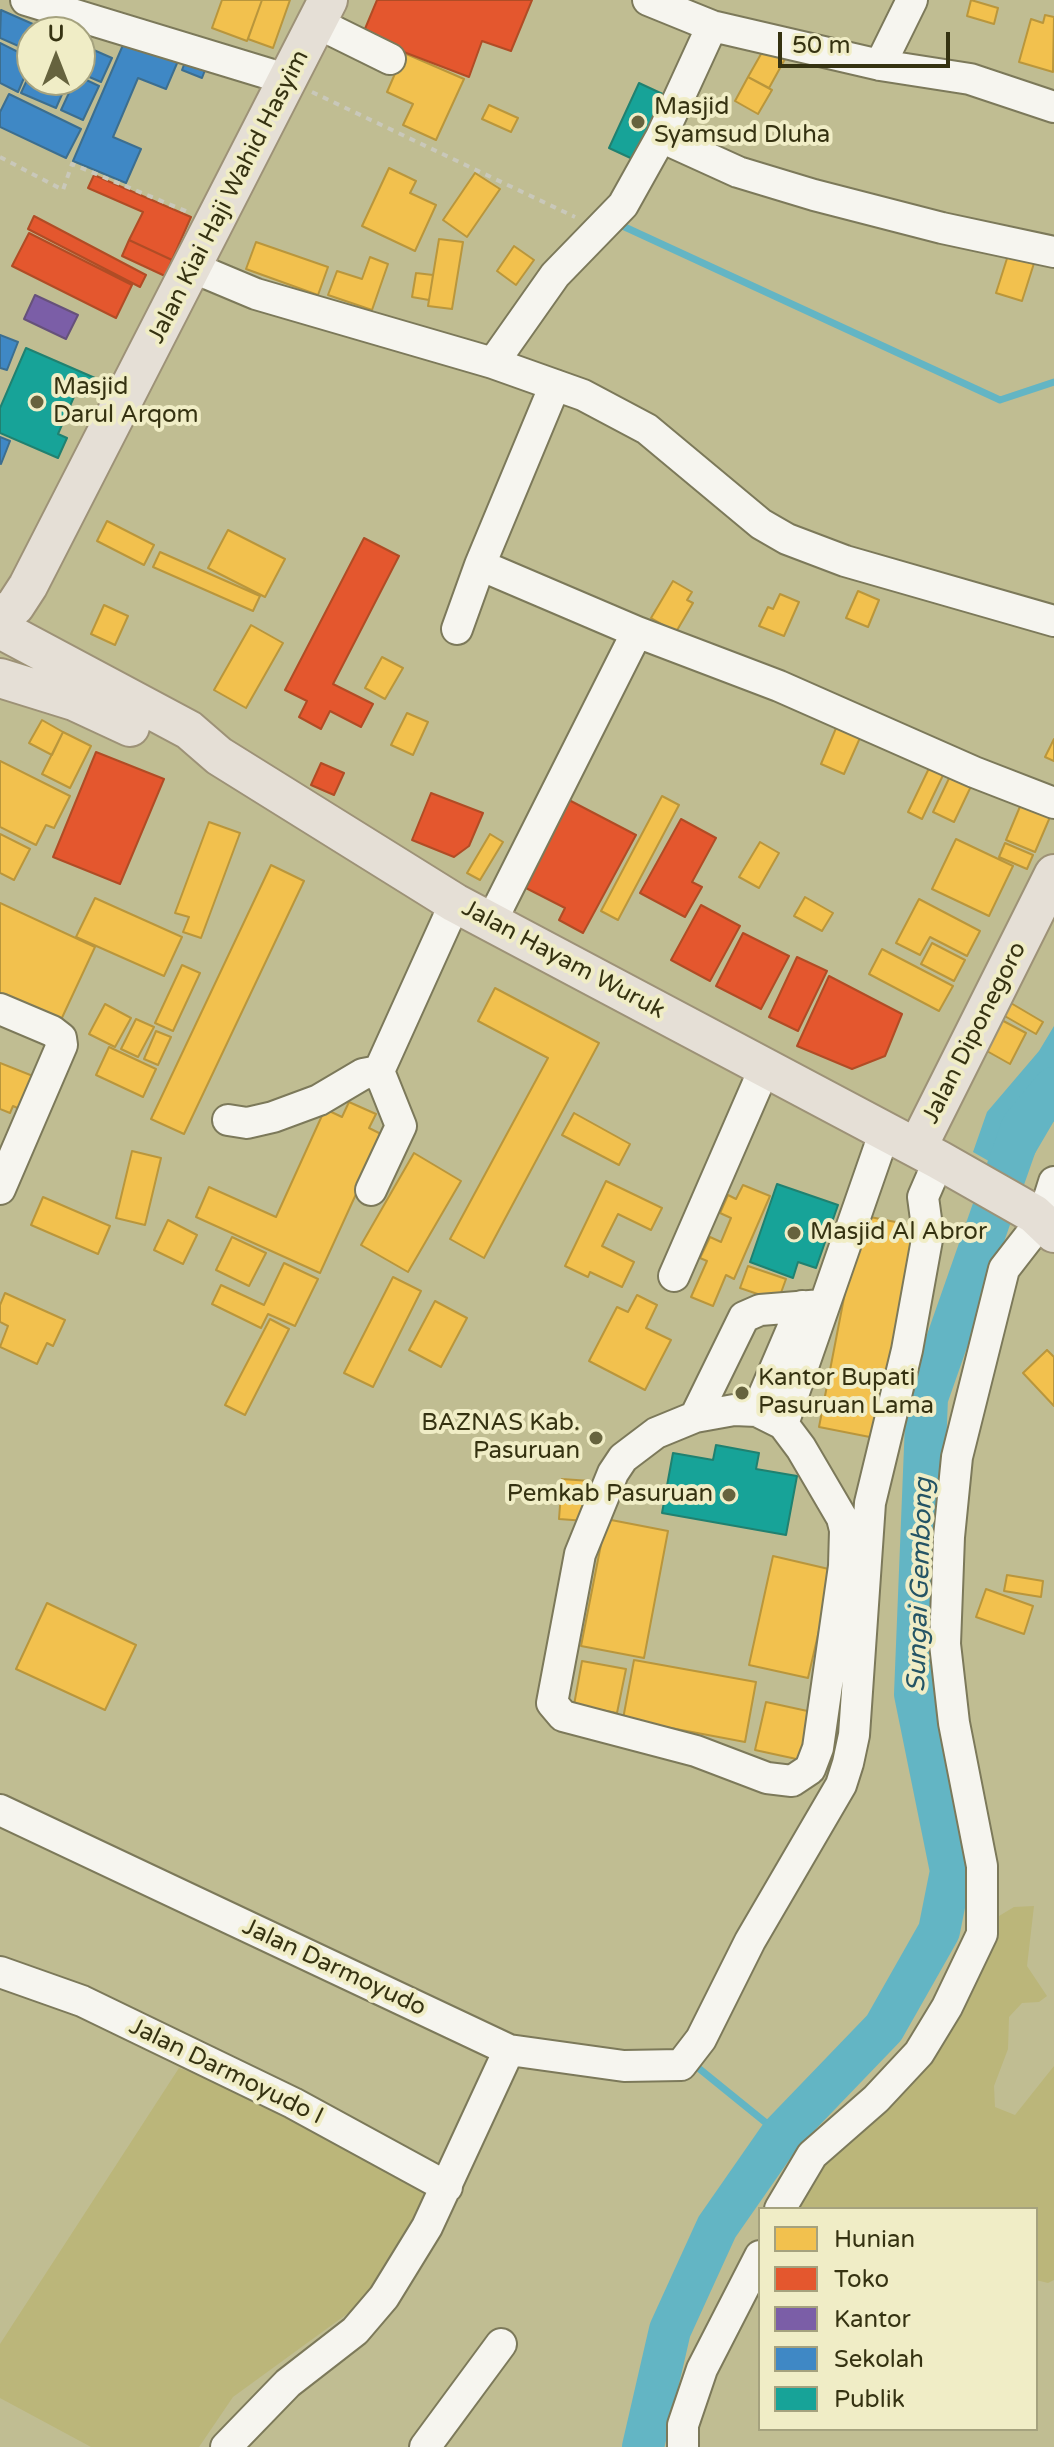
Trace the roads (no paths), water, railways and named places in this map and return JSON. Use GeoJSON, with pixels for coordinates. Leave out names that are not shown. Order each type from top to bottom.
{"type":"FeatureCollection","features":[{"type":"Feature","properties":{"kind":"main road","name":"Jalan Kiai Haji Wahid Hasyim"},"geometry":{"type":"LineString","coordinates":[[6,652],[323,12]]}},
{"type":"Feature","properties":{"kind":"main road","name":"Jalan Hayam Wuruk"},"geometry":{"type":"LineString","coordinates":[[6,652],[67,668],[189,730],[219,756],[455,903],[922,1151],[1043,1223]]}},
{"type":"Feature","properties":{"kind":"main road","name":"Jalan Hayam Wuruk"},"geometry":{"type":"LineString","coordinates":[[6,652],[74,701],[182,752],[219,756]]}},
{"type":"Feature","properties":{"kind":"main road","name":"Jalan Diponegoro"},"geometry":{"type":"LineString","coordinates":[[922,1151],[1054,874]]}},
{"type":"Feature","properties":{"kind":"street"},"geometry":{"type":"LineString","coordinates":[[26,0],[289,80]]}},
{"type":"Feature","properties":{"kind":"street"},"geometry":{"type":"LineString","coordinates":[[648,0],[712,26],[880,65],[970,79],[1054,107]]}},
{"type":"Feature","properties":{"kind":"street"},"geometry":{"type":"LineString","coordinates":[[880,65],[912,0]]}},
{"type":"Feature","properties":{"kind":"street"},"geometry":{"type":"LineString","coordinates":[[323,12],[390,59]]}},
{"type":"Feature","properties":{"kind":"street"},"geometry":{"type":"LineString","coordinates":[[493,363],[555,275],[623,205],[661,137],[712,26]]}},
{"type":"Feature","properties":{"kind":"street"},"geometry":{"type":"LineString","coordinates":[[661,137],[738,172],[814,195],[942,228],[1054,252]]}},
{"type":"Feature","properties":{"kind":"street"},"geometry":{"type":"LineString","coordinates":[[194,268],[256,294],[493,363],[583,395],[647,429],[761,524],[787,539],[845,561],[1054,621]]}},
{"type":"Feature","properties":{"kind":"street"},"geometry":{"type":"LineString","coordinates":[[457,629],[480,565],[555,385]]}},
{"type":"Feature","properties":{"kind":"street"},"geometry":{"type":"LineString","coordinates":[[480,565],[637,632],[779,686],[974,772],[1054,803]]}},
{"type":"Feature","properties":{"kind":"street"},"geometry":{"type":"LineString","coordinates":[[491,922],[582,748],[637,632]]}},
{"type":"Feature","properties":{"kind":"street"},"geometry":{"type":"LineString","coordinates":[[371,1190],[401,1126],[379,1071],[455,903]]}},
{"type":"Feature","properties":{"kind":"street"},"geometry":{"type":"LineString","coordinates":[[0,1009],[52,1031],[61,1038],[62,1045],[0,1189]]}},
{"type":"Feature","properties":{"kind":"street"},"geometry":{"type":"LineString","coordinates":[[674,1276],[765,1067]]}},
{"type":"Feature","properties":{"kind":"street"},"geometry":{"type":"LineString","coordinates":[[228,1120],[247,1123],[273,1117],[319,1100],[363,1074],[379,1071]]}},
{"type":"Feature","properties":{"kind":"street"},"geometry":{"type":"LineString","coordinates":[[770,1418],[812,1306],[922,1151]]}},
{"type":"Feature","properties":{"kind":"street","name":"Jalan Darmoyudo"},"geometry":{"type":"LineString","coordinates":[[0,1810],[509,2050],[624,2066],[663,2067],[687,2060],[750,1941],[841,1785],[851,1751],[870,1503],[907,1350],[928,1230],[923,1197],[922,1151]]}},
{"type":"Feature","properties":{"kind":"street"},"geometry":{"type":"LineString","coordinates":[[781,2207],[812,2155],[876,2099],[919,2053],[947,2007],[982,1934],[982,1866],[954,1723],[945,1644],[949,1537],[957,1457],[1004,1269],[1043,1223],[1054,1182]]}},
{"type":"Feature","properties":{"kind":"street"},"geometry":{"type":"LineString","coordinates":[[695,1417],[744,1317],[760,1310],[812,1306]]}},
{"type":"Feature","properties":{"kind":"street"},"geometry":{"type":"LineString","coordinates":[[722,1411],[770,1418],[842,1518],[846,1545],[814,1763],[806,1775],[783,1781],[696,1751],[563,1716],[552,1703],[580,1554],[605,1490],[623,1458],[656,1433],[695,1417],[722,1411]]}},
{"type":"Feature","properties":{"kind":"street","name":"Jalan Darmoyudo I"},"geometry":{"type":"LineString","coordinates":[[0,1972],[82,2001],[293,2103],[447,2187]]}},
{"type":"Feature","properties":{"kind":"street"},"geometry":{"type":"LineString","coordinates":[[226,2447],[288,2383],[355,2331],[384,2297],[427,2227],[509,2050]]}},
{"type":"Feature","properties":{"kind":"street"},"geometry":{"type":"LineString","coordinates":[[683,2447],[683,2425],[702,2369],[758,2260]]}},
{"type":"Feature","properties":{"kind":"street"},"geometry":{"type":"LineString","coordinates":[[425,2447],[501,2344]]}},
{"type":"Feature","properties":{"kind":"water"},"geometry":{"type":"Polygon","coordinates":[[[1054,1026],[1054,1121],[1020,1179],[973,1152],[987,1112],[1039,1051],[1054,1026]]]}},
{"type":"Feature","properties":{"kind":"waterway"},"geometry":{"type":"LineString","coordinates":[[616,223],[1000,400],[1054,382]]}},
{"type":"Feature","properties":{"kind":"waterway","name":"Sungai Gembong"},"geometry":{"type":"LineString","coordinates":[[643,2447],[670,2330],[717,2227],[781,2135],[884,2028],[939,1931],[951,1871],[915,1694],[927,1398],[1022,1127],[1054,1088]]}},
{"type":"Feature","properties":{"kind":"waterway"},"geometry":{"type":"LineString","coordinates":[[691,2062],[781,2135]]}},
{"type":"Feature","properties":{"kind":"place","name":"Masjid Syamsud Dluha"},"geometry":{"type":"Point","coordinates":[638,122]}},
{"type":"Feature","properties":{"kind":"place","name":"Masjid Darul Arqom"},"geometry":{"type":"Point","coordinates":[37,402]}},
{"type":"Feature","properties":{"kind":"place","name":"Masjid Al Abror"},"geometry":{"type":"Point","coordinates":[794,1233]}},
{"type":"Feature","properties":{"kind":"place","name":"Kantor Bupati Pasuruan Lama"},"geometry":{"type":"Point","coordinates":[742,1393]}},
{"type":"Feature","properties":{"kind":"place","name":"BAZNAS Kab. Pasuruan"},"geometry":{"type":"Point","coordinates":[596,1438]}},
{"type":"Feature","properties":{"kind":"place","name":"Pemkab Pasuruan"},"geometry":{"type":"Point","coordinates":[729,1495]}}]}
